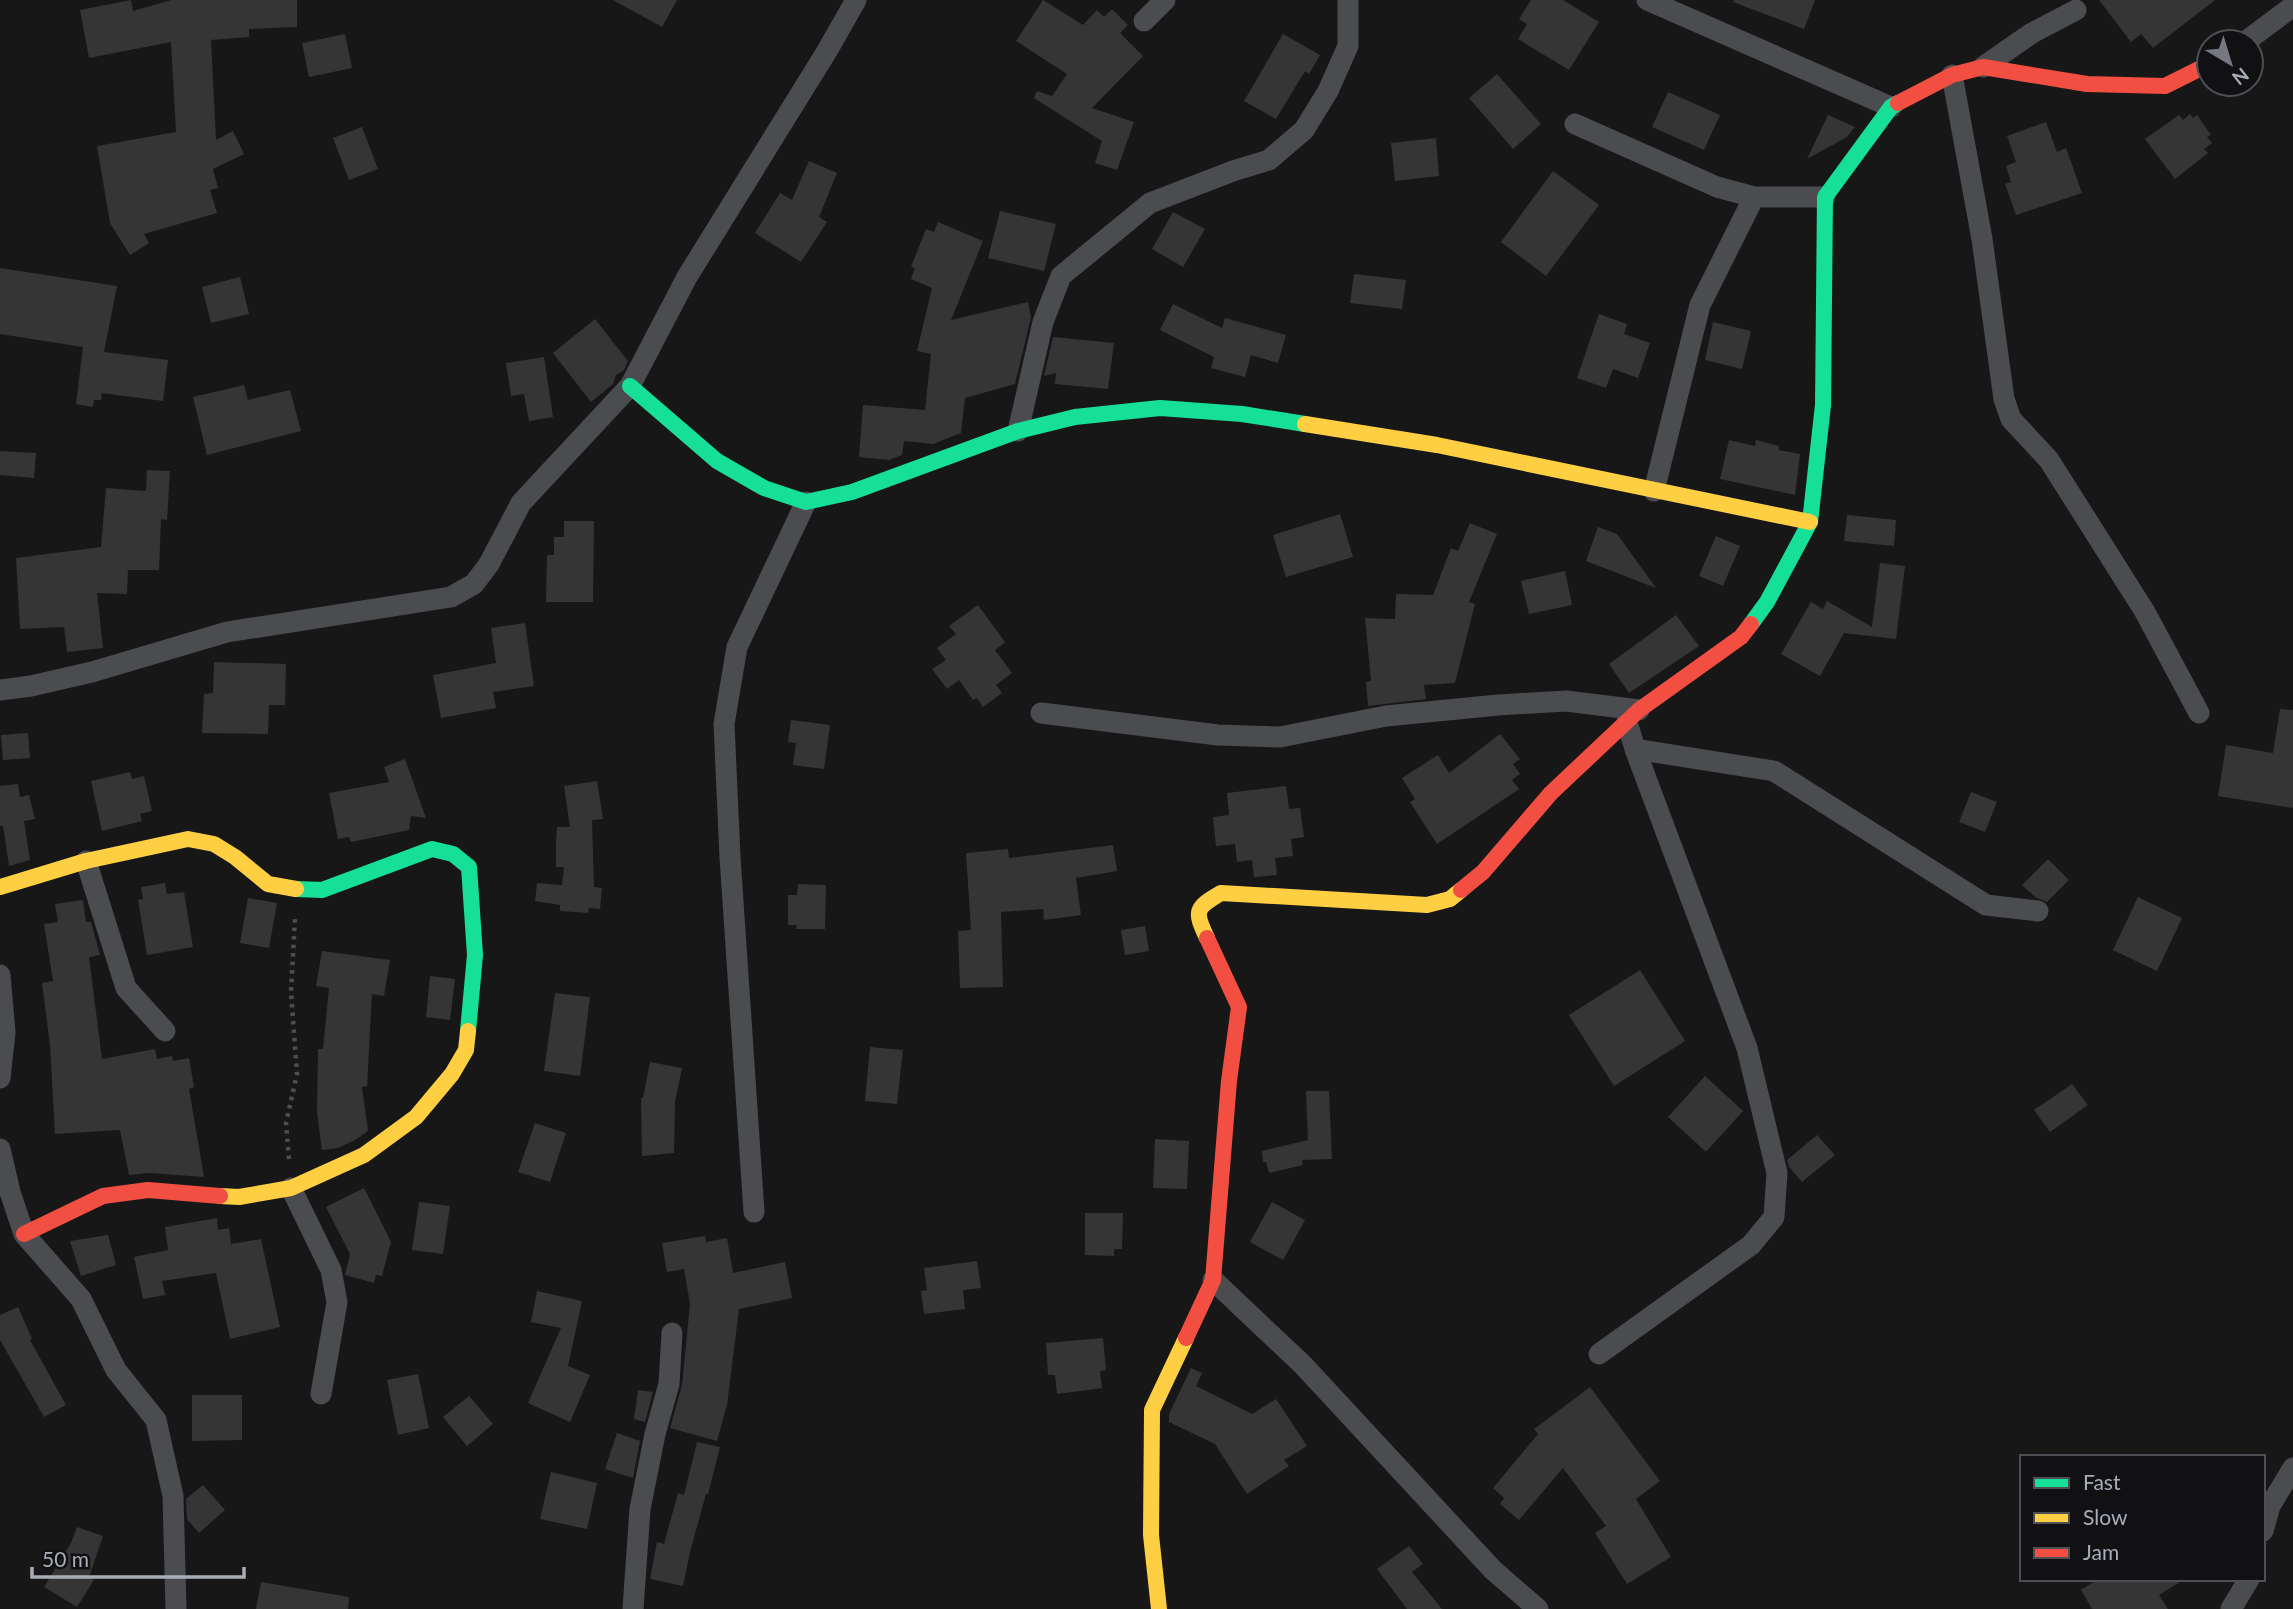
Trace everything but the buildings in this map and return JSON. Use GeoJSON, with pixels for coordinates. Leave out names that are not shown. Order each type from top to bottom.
{"type":"FeatureCollection","features":[{"type":"Feature","properties":{"kind":"street"},"geometry":{"type":"LineString","coordinates":[[0,690],[92,672],[227,632],[451,597],[474,584],[489,564],[521,503],[630,386],[687,277],[856,0]]}},
{"type":"Feature","properties":{"kind":"street"},"geometry":{"type":"LineString","coordinates":[[1144,21],[1165,0]]}},
{"type":"Feature","properties":{"kind":"street"},"geometry":{"type":"LineString","coordinates":[[1018,431],[1042,322],[1061,276],[1150,203],[1269,160],[1304,130],[1328,91],[1349,46],[1348,0]]}},
{"type":"Feature","properties":{"kind":"street"},"geometry":{"type":"LineString","coordinates":[[1647,0],[1892,107]]}},
{"type":"Feature","properties":{"kind":"street"},"geometry":{"type":"LineString","coordinates":[[2264,28],[2293,6]]}},
{"type":"Feature","properties":{"kind":"street"},"geometry":{"type":"LineString","coordinates":[[1159,1609],[1151,1535],[1152,1410],[1213,1280],[1229,1081],[1239,1007],[1227,978],[1203,936],[1197,918],[1198,910],[1205,902],[1221,893],[1427,905],[1450,899],[1483,872],[1550,793],[1633,716],[1741,637],[1768,603],[1810,522],[1823,405],[1825,197],[1892,107],[1952,75],[1983,67],[2032,33],[2076,10]]}},
{"type":"Feature","properties":{"kind":"street"},"geometry":{"type":"LineString","coordinates":[[1983,67],[2087,84],[2165,86],[2195,71]]}},
{"type":"Feature","properties":{"kind":"street"},"geometry":{"type":"LineString","coordinates":[[1952,75],[1982,239],[2004,399],[2011,419],[2049,460],[2145,612],[2199,713]]}},
{"type":"Feature","properties":{"kind":"street"},"geometry":{"type":"LineString","coordinates":[[1575,124],[1717,187],[1754,197],[1825,197]]}},
{"type":"Feature","properties":{"kind":"street"},"geometry":{"type":"LineString","coordinates":[[1654,491],[1700,305],[1754,197]]}},
{"type":"Feature","properties":{"kind":"street"},"geometry":{"type":"LineString","coordinates":[[630,386],[717,461],[764,488],[806,502],[852,492],[1018,431],[1076,417],[1160,408],[1242,414],[1437,445],[1810,522]]}},
{"type":"Feature","properties":{"kind":"street"},"geometry":{"type":"LineString","coordinates":[[754,1212],[730,857],[724,724],[737,647],[806,502]]}},
{"type":"Feature","properties":{"kind":"street"},"geometry":{"type":"LineString","coordinates":[[1041,713],[1218,735],[1280,737],[1386,716],[1498,705],[1566,701],[1633,716]]}},
{"type":"Feature","properties":{"kind":"street"},"geometry":{"type":"LineString","coordinates":[[1599,1354],[1751,1245],[1774,1217],[1777,1173],[1747,1048],[1635,749],[1633,716]]}},
{"type":"Feature","properties":{"kind":"street"},"geometry":{"type":"LineString","coordinates":[[1635,749],[1774,771],[1986,905],[2038,911]]}},
{"type":"Feature","properties":{"kind":"street"},"geometry":{"type":"LineString","coordinates":[[0,887],[86,861],[188,839],[214,844],[235,856],[268,884],[297,889],[322,890],[432,849],[453,854],[469,867],[475,955],[466,1050],[452,1074],[416,1117],[364,1155],[291,1188],[240,1197],[148,1190],[103,1196],[24,1234]]}},
{"type":"Feature","properties":{"kind":"street"},"geometry":{"type":"LineString","coordinates":[[86,861],[126,988],[165,1031]]}},
{"type":"Feature","properties":{"kind":"street"},"geometry":{"type":"LineString","coordinates":[[0,975],[5,1032],[0,1078]]}},
{"type":"Feature","properties":{"kind":"street"},"geometry":{"type":"LineString","coordinates":[[0,1149],[24,1234],[81,1300],[116,1370],[156,1420],[173,1496],[176,1609]]}},
{"type":"Feature","properties":{"kind":"street"},"geometry":{"type":"LineString","coordinates":[[291,1188],[331,1270],[337,1302],[321,1394]]}},
{"type":"Feature","properties":{"kind":"street"},"geometry":{"type":"LineString","coordinates":[[1213,1280],[1303,1365],[1493,1570],[1538,1609]]}},
{"type":"Feature","properties":{"kind":"street"},"geometry":{"type":"LineString","coordinates":[[633,1609],[639,1509],[669,1384],[672,1333]]}},
{"type":"Feature","properties":{"kind":"street"},"geometry":{"type":"LineString","coordinates":[[2265,1524],[2270,1506],[2293,1468]]}},
{"type":"Feature","properties":{"kind":"street"},"geometry":{"type":"LineString","coordinates":[[2231,1609],[2248,1581]]}},
{"type":"Feature","properties":{"kind":"path"},"geometry":{"type":"LineString","coordinates":[[291,1188],[286,1123],[297,1073],[291,992],[297,889]]}},
{"type":"Feature","properties":{"kind":"traffic: fast"},"geometry":{"type":"LineString","coordinates":[[1751,624],[1767,602],[1810,522],[1823,405],[1825,197],[1891,107],[1898,103]]}},
{"type":"Feature","properties":{"kind":"traffic: fast"},"geometry":{"type":"LineString","coordinates":[[630,386],[717,461],[764,488],[806,502],[852,492],[1018,431],[1075,417],[1160,408],[1242,414],[1305,424]]}},
{"type":"Feature","properties":{"kind":"traffic: fast"},"geometry":{"type":"LineString","coordinates":[[296,889],[322,890],[432,849],[453,854],[469,867],[475,955],[468,1031]]}},
{"type":"Feature","properties":{"kind":"traffic: slow"},"geometry":{"type":"LineString","coordinates":[[1305,424],[1437,445],[1810,522]]}},
{"type":"Feature","properties":{"kind":"traffic: slow"},"geometry":{"type":"LineString","coordinates":[[0,887],[86,861],[188,839],[214,844],[268,884],[296,889]]}},
{"type":"Feature","properties":{"kind":"traffic: slow"},"geometry":{"type":"LineString","coordinates":[[1207,938],[1200,922],[1199,911],[1221,893],[1427,905],[1450,899],[1461,890]]}},
{"type":"Feature","properties":{"kind":"traffic: slow"},"geometry":{"type":"LineString","coordinates":[[220,1196],[239,1197],[291,1188],[364,1155],[416,1117],[452,1074],[466,1050],[468,1031]]}},
{"type":"Feature","properties":{"kind":"traffic: slow"},"geometry":{"type":"LineString","coordinates":[[1159,1609],[1151,1535],[1152,1410],[1186,1338]]}},
{"type":"Feature","properties":{"kind":"traffic: jam"},"geometry":{"type":"LineString","coordinates":[[1898,103],[1952,75],[1983,67],[2087,84],[2165,86],[2195,71]]}},
{"type":"Feature","properties":{"kind":"traffic: jam"},"geometry":{"type":"LineString","coordinates":[[1461,890],[1483,872],[1551,793],[1639,710],[1741,637],[1751,624]]}},
{"type":"Feature","properties":{"kind":"traffic: jam"},"geometry":{"type":"LineString","coordinates":[[1186,1338],[1213,1280],[1229,1081],[1239,1007],[1207,938]]}},
{"type":"Feature","properties":{"kind":"traffic: jam"},"geometry":{"type":"LineString","coordinates":[[24,1234],[103,1196],[148,1190],[220,1196]]}}]}
